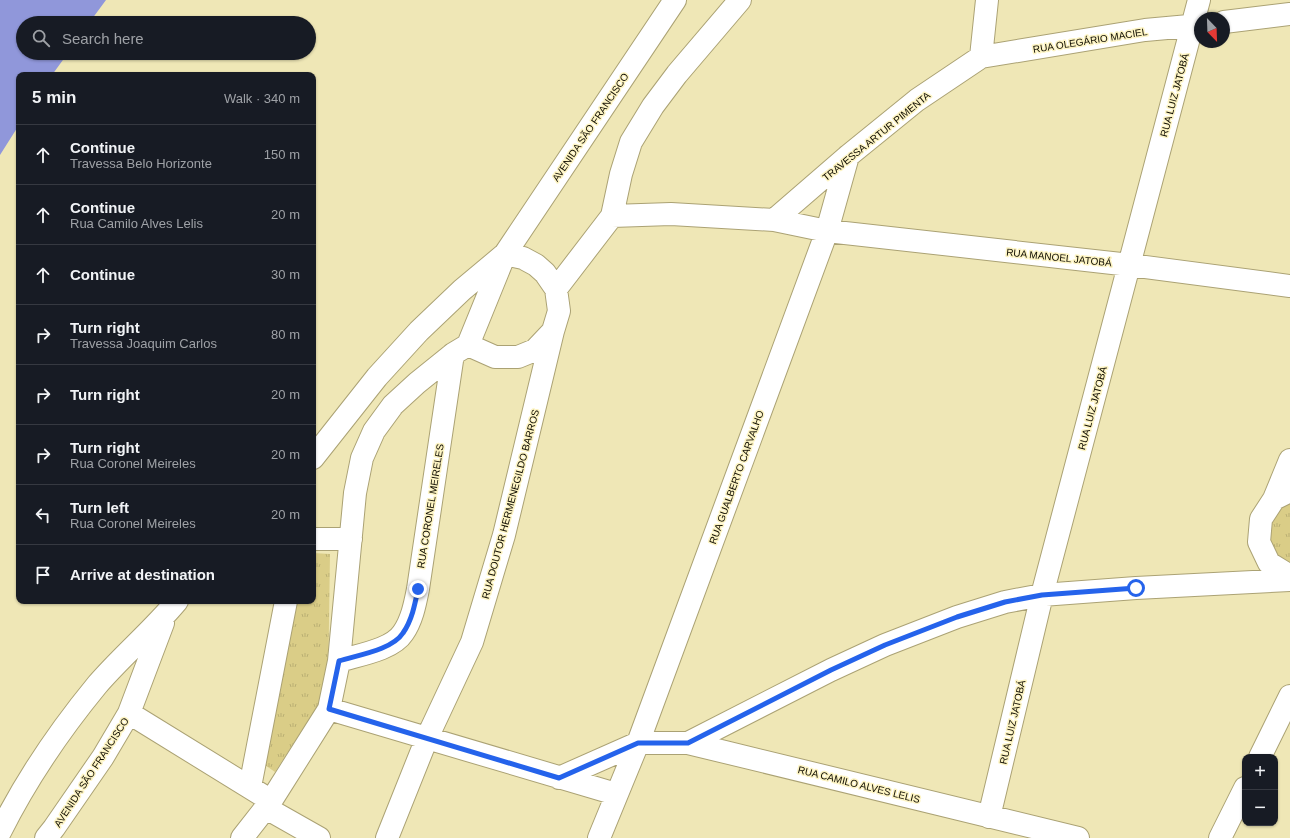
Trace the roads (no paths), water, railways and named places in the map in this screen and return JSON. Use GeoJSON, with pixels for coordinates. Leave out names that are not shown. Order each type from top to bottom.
{"type":"FeatureCollection","features":[{"type":"Feature","properties":{"kind":"street","name":"AVENIDA SÃO FRANCISCO"},"geometry":{"type":"LineString","coordinates":[[505,254],[675,0]]}},
{"type":"Feature","properties":{"kind":"street"},"geometry":{"type":"LineString","coordinates":[[316,454],[377,377],[419,331],[462,290],[505,254],[523,258],[536,265],[545,273],[556,288],[612,216],[620,174],[631,142],[653,106],[677,74],[740,0]]}},
{"type":"Feature","properties":{"kind":"street"},"geometry":{"type":"LineString","coordinates":[[981,57],[987,0]]}},
{"type":"Feature","properties":{"kind":"street","name":"RUA LUIZ JATOBÁ"},"geometry":{"type":"LineString","coordinates":[[1198,12],[1199,0]]}},
{"type":"Feature","properties":{"kind":"street"},"geometry":{"type":"LineString","coordinates":[[1230,21],[1290,14]]}},
{"type":"Feature","properties":{"kind":"street","name":"RUA OLEGÁRIO MACIEL"},"geometry":{"type":"LineString","coordinates":[[981,57],[1145,30],[1194,26]]}},
{"type":"Feature","properties":{"kind":"street","name":"RUA LUIZ JATOBÁ"},"geometry":{"type":"LineString","coordinates":[[989,817],[1042,595],[1130,265],[1194,33]]}},
{"type":"Feature","properties":{"kind":"street","name":"TRAVESSA ARTUR PIMENTA"},"geometry":{"type":"LineString","coordinates":[[774,220],[848,156],[917,100],[981,57]]}},
{"type":"Feature","properties":{"kind":"street","name":"RUA GUALBERTO CARVALHO"},"geometry":{"type":"LineString","coordinates":[[599,838],[638,743],[827,230],[848,156]]}},
{"type":"Feature","properties":{"kind":"street"},"geometry":{"type":"LineString","coordinates":[[612,216],[671,214],[774,220],[827,230]]}},
{"type":"Feature","properties":{"kind":"street","name":"RUA MANOEL JATOBÁ"},"geometry":{"type":"LineString","coordinates":[[827,230],[1130,265],[1290,286]]}},
{"type":"Feature","properties":{"kind":"street","name":"RUA CORONEL MEIRELES"},"geometry":{"type":"LineString","coordinates":[[339,661],[389,646],[403,634],[413,612],[461,350],[505,254]]}},
{"type":"Feature","properties":{"kind":"street","name":"RUA DOUTOR HERMENEGILDO BARROS"},"geometry":{"type":"LineString","coordinates":[[387,838],[427,738],[472,642],[504,535],[559,311],[556,288]]}},
{"type":"Feature","properties":{"kind":"street"},"geometry":{"type":"LineString","coordinates":[[242,838],[268,804],[329,709],[339,661],[355,493],[362,458],[374,431],[393,405],[417,383],[461,350],[494,357],[518,357],[535,350],[553,331]]}},
{"type":"Feature","properties":{"kind":"street"},"geometry":{"type":"LineString","coordinates":[[1290,460],[1282,495],[1261,519],[1259,542],[1270,563],[1290,576]]}},
{"type":"Feature","properties":{"kind":"street"},"geometry":{"type":"LineString","coordinates":[[316,539],[351,539]]}},
{"type":"Feature","properties":{"kind":"street"},"geometry":{"type":"LineString","coordinates":[[688,743],[831,670],[885,645],[957,617],[1005,602],[1042,595],[1136,588],[1290,580]]}},
{"type":"Feature","properties":{"kind":"street"},"geometry":{"type":"LineString","coordinates":[[250,787],[285,604]]}},
{"type":"Feature","properties":{"kind":"street","name":"AVENIDA SÃO FRANCISCO"},"geometry":{"type":"LineString","coordinates":[[46,838],[103,757],[129,713],[171,608]]}},
{"type":"Feature","properties":{"kind":"street","name":"AVENIDA SÃO FRANCISCO"},"geometry":{"type":"LineString","coordinates":[[0,832],[12,808],[62,730],[98,684],[171,608]]}},
{"type":"Feature","properties":{"kind":"street"},"geometry":{"type":"LineString","coordinates":[[1261,754],[1290,696]]}},
{"type":"Feature","properties":{"kind":"street"},"geometry":{"type":"LineString","coordinates":[[329,709],[616,794]]}},
{"type":"Feature","properties":{"kind":"street"},"geometry":{"type":"LineString","coordinates":[[129,713],[250,787],[268,804],[319,838]]}},
{"type":"Feature","properties":{"kind":"street"},"geometry":{"type":"LineString","coordinates":[[559,778],[638,743]]}},
{"type":"Feature","properties":{"kind":"street","name":"RUA CAMILO ALVES LELIS"},"geometry":{"type":"LineString","coordinates":[[638,743],[688,743],[952,806],[989,817],[1078,838]]}},
{"type":"Feature","properties":{"kind":"street"},"geometry":{"type":"LineString","coordinates":[[1220,838],[1244,790]]}},
{"type":"Feature","properties":{"kind":"water"},"geometry":{"type":"Polygon","coordinates":[[[0,0],[106,0],[94,16],[16,16],[16,60],[63,60],[54,72],[16,72],[16,130],[0,155],[0,0]]]}}]}
